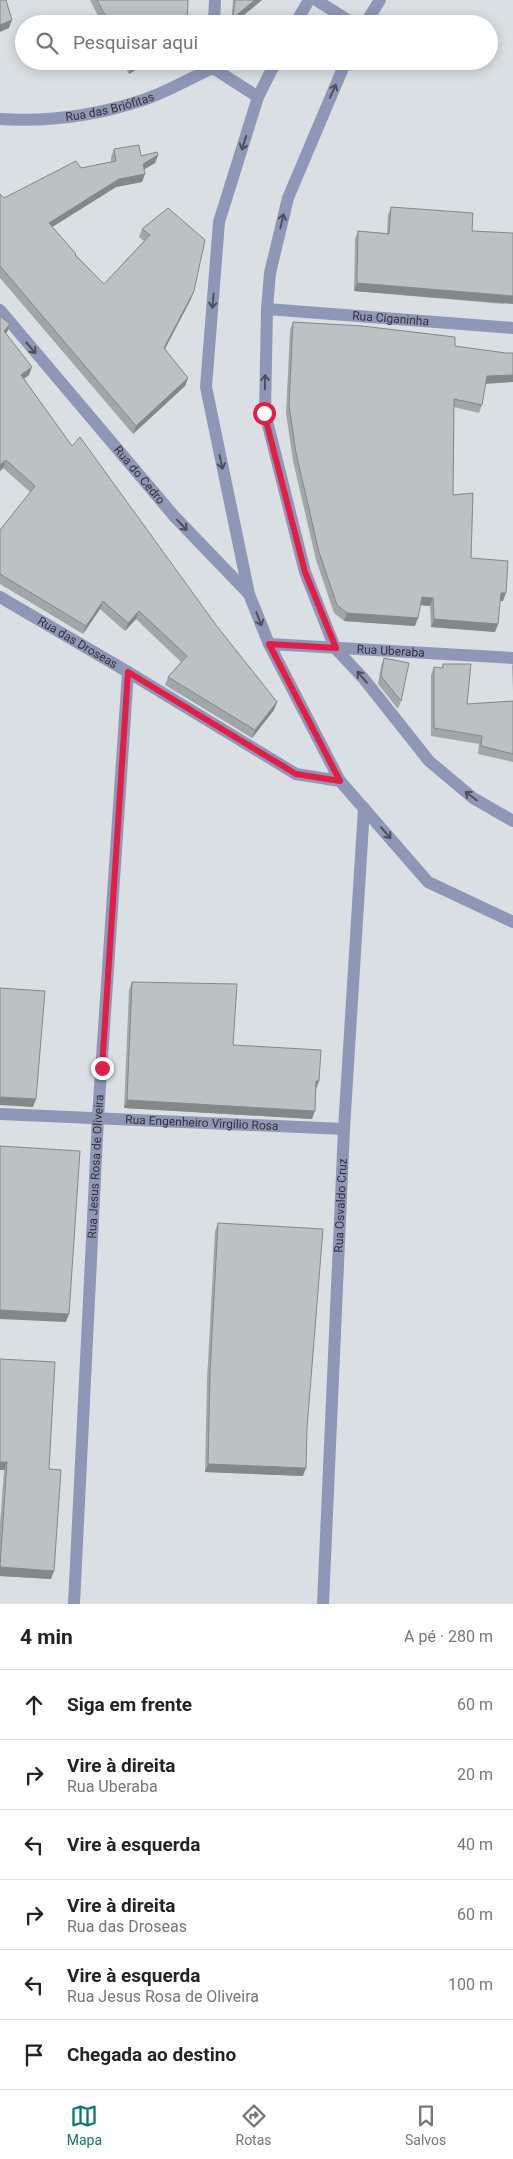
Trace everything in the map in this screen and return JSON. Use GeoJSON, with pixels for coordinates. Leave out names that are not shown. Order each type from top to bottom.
{"type":"FeatureCollection","features":[{"type":"Feature","properties":{"kind":"street"},"geometry":{"type":"LineString","coordinates":[[214,15],[215,0]]}},
{"type":"Feature","properties":{"kind":"street"},"geometry":{"type":"LineString","coordinates":[[300,15],[309,0]]}},
{"type":"Feature","properties":{"kind":"street"},"geometry":{"type":"LineString","coordinates":[[316,0],[340,15]]}},
{"type":"Feature","properties":{"kind":"street"},"geometry":{"type":"LineString","coordinates":[[371,15],[380,0]]}},
{"type":"Feature","properties":{"kind":"street","name":"Rua das Briófitas"},"geometry":{"type":"LineString","coordinates":[[0,119],[29,121],[112,108],[144,100],[203,70]]}},
{"type":"Feature","properties":{"kind":"street"},"geometry":{"type":"LineString","coordinates":[[220,70],[258,96]]}},
{"type":"Feature","properties":{"kind":"street"},"geometry":{"type":"LineString","coordinates":[[249,594],[206,387],[219,222],[258,96],[271,70]]}},
{"type":"Feature","properties":{"kind":"street"},"geometry":{"type":"LineString","coordinates":[[342,70],[319,120],[288,198],[270,273],[264,413],[305,572],[336,648],[364,679],[429,760],[473,798],[513,821]]}},
{"type":"Feature","properties":{"kind":"street","name":"Rua Ciganinha"},"geometry":{"type":"LineString","coordinates":[[267,309],[513,328]]}},
{"type":"Feature","properties":{"kind":"street","name":"Rua do Cedro"},"geometry":{"type":"LineString","coordinates":[[0,310],[174,516],[249,594],[269,644],[340,781],[428,882],[513,922]]}},
{"type":"Feature","properties":{"kind":"street","name":"Rua das Droseas"},"geometry":{"type":"LineString","coordinates":[[0,597],[296,774],[340,781]]}},
{"type":"Feature","properties":{"kind":"street","name":"Rua Uberaba"},"geometry":{"type":"LineString","coordinates":[[269,644],[513,658]]}},
{"type":"Feature","properties":{"kind":"street","name":"Rua Jesus Rosa de Oliveira"},"geometry":{"type":"LineString","coordinates":[[74,1604],[98,1117],[128,672]]}},
{"type":"Feature","properties":{"kind":"street","name":"Rua Osvaldo Cruz"},"geometry":{"type":"LineString","coordinates":[[324,1604],[344,1129],[364,808]]}},
{"type":"Feature","properties":{"kind":"street","name":"Rua Engenheiro Virgílio Rosa"},"geometry":{"type":"LineString","coordinates":[[0,1114],[344,1129]]}},
{"type":"Feature","properties":{"kind":"building"},"geometry":{"type":"Polygon","coordinates":[[[0,0],[6,0],[12,20],[0,25],[0,0]]]}},
{"type":"Feature","properties":{"kind":"building"},"geometry":{"type":"Polygon","coordinates":[[[97,0],[188,0],[187,15],[105,15],[97,0]]]}},
{"type":"Feature","properties":{"kind":"building"},"geometry":{"type":"Polygon","coordinates":[[[235,0],[255,0],[237,15],[233,15],[235,0]]]}},
{"type":"Feature","properties":{"kind":"building"},"geometry":{"type":"Polygon","coordinates":[[[139,145],[141,156],[157,152],[158,155],[143,164],[145,174],[119,179],[49,223],[75,255],[104,284],[150,235],[142,229],[168,208],[205,240],[194,291],[164,348],[188,378],[136,426],[0,266],[0,194],[4,198],[76,161],[81,168],[116,161],[114,149],[139,145]]]}},
{"type":"Feature","properties":{"kind":"building"},"geometry":{"type":"Polygon","coordinates":[[[391,207],[473,213],[472,231],[513,233],[513,296],[357,283],[358,231],[389,234],[391,207]]]}},
{"type":"Feature","properties":{"kind":"building"},"geometry":{"type":"Polygon","coordinates":[[[0,316],[10,324],[4,331],[32,367],[21,375],[72,446],[80,437],[216,625],[277,702],[255,730],[168,677],[187,656],[139,611],[128,623],[103,601],[86,626],[0,574],[0,530],[35,486],[6,460],[0,465],[0,316]]]}},
{"type":"Feature","properties":{"kind":"building"},"geometry":{"type":"Polygon","coordinates":[[[293,322],[362,326],[455,337],[455,346],[513,353],[513,375],[487,376],[482,405],[454,399],[453,495],[473,493],[471,558],[508,561],[506,593],[501,593],[498,624],[434,619],[433,598],[422,597],[418,618],[347,613],[337,605],[319,552],[296,453],[289,405],[293,322]]]}},
{"type":"Feature","properties":{"kind":"building"},"geometry":{"type":"Polygon","coordinates":[[[384,658],[409,663],[401,701],[381,676],[384,658]]]}},
{"type":"Feature","properties":{"kind":"building"},"geometry":{"type":"Polygon","coordinates":[[[443,664],[471,664],[467,704],[513,701],[513,754],[481,746],[482,736],[434,728],[434,667],[443,668],[443,664]]]}},
{"type":"Feature","properties":{"kind":"building"},"geometry":{"type":"Polygon","coordinates":[[[132,982],[237,984],[233,1045],[321,1050],[319,1081],[316,1081],[315,1111],[127,1100],[132,982]]]}},
{"type":"Feature","properties":{"kind":"building"},"geometry":{"type":"Polygon","coordinates":[[[0,988],[45,991],[36,1099],[0,1097],[0,988]]]}},
{"type":"Feature","properties":{"kind":"building"},"geometry":{"type":"Polygon","coordinates":[[[0,1146],[80,1151],[69,1314],[0,1310],[0,1146]]]}},
{"type":"Feature","properties":{"kind":"building"},"geometry":{"type":"Polygon","coordinates":[[[218,1223],[323,1229],[307,1428],[306,1468],[208,1464],[210,1372],[218,1223]]]}},
{"type":"Feature","properties":{"kind":"building"},"geometry":{"type":"Polygon","coordinates":[[[0,1359],[55,1362],[49,1469],[61,1470],[54,1571],[0,1567],[7,1462],[0,1462],[0,1359]]]}},
{"type":"Feature","properties":{"kind":"route"},"geometry":{"type":"LineString","coordinates":[[102,1068],[128,672],[296,774],[340,781],[269,644],[336,648],[305,572],[264,413]]}}]}
